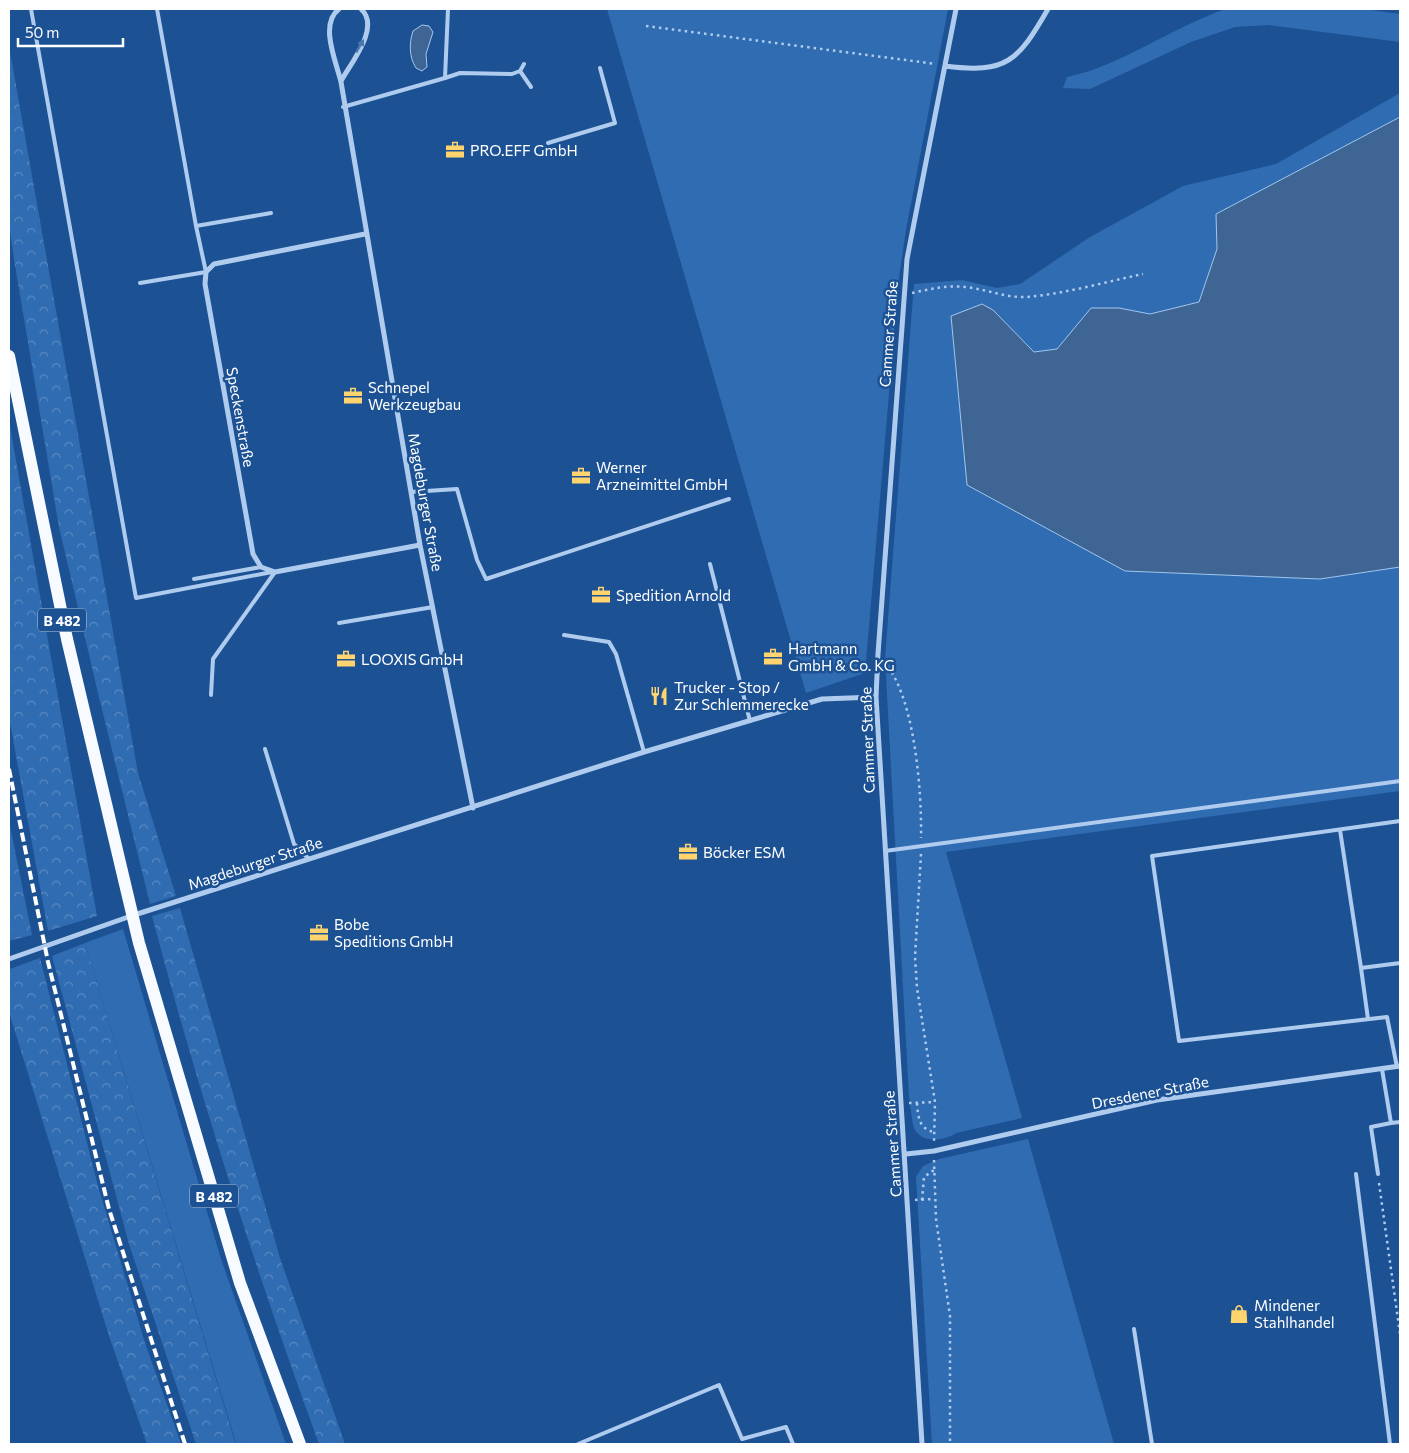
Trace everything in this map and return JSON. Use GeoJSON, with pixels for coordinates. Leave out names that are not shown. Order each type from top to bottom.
{"type":"FeatureCollection","features":[{"type":"Feature","properties":{"kind":"main road","name":"B 482"},"geometry":{"type":"LineString","coordinates":[[9,356],[66,639],[139,943],[240,1282],[300,1444]]}},
{"type":"Feature","properties":{"kind":"street","name":"Magdeburger Straße"},"geometry":{"type":"LineString","coordinates":[[339,9],[330,19],[329,31],[340,82],[420,545],[473,808]]}},
{"type":"Feature","properties":{"kind":"street"},"geometry":{"type":"LineString","coordinates":[[340,82],[368,28],[366,15],[360,9]]}},
{"type":"Feature","properties":{"kind":"street","name":"Cammer Straße"},"geometry":{"type":"LineString","coordinates":[[922,1444],[906,1154],[876,697],[907,259],[956,9]]}},
{"type":"Feature","properties":{"kind":"street"},"geometry":{"type":"LineString","coordinates":[[945,66],[980,69],[1004,63],[1019,53],[1027,44],[1048,9]]}},
{"type":"Feature","properties":{"kind":"street"},"geometry":{"type":"LineString","coordinates":[[206,272],[214,264],[365,234]]}},
{"type":"Feature","properties":{"kind":"street","name":"Speckenstraße"},"geometry":{"type":"LineString","coordinates":[[206,272],[205,284],[253,554],[261,567]]}},
{"type":"Feature","properties":{"kind":"street"},"geometry":{"type":"LineString","coordinates":[[261,567],[274,572],[420,545]]}},
{"type":"Feature","properties":{"kind":"street","name":"Magdeburger Straße"},"geometry":{"type":"LineString","coordinates":[[9,959],[131,916],[308,858],[822,698],[876,697]]}},
{"type":"Feature","properties":{"kind":"street","name":"Dresdener Straße"},"geometry":{"type":"LineString","coordinates":[[906,1154],[934,1151],[1157,1100],[1399,1066]]}},
{"type":"Feature","properties":{"kind":"lane"},"geometry":{"type":"LineString","coordinates":[[31,9],[136,598],[274,572]]}},
{"type":"Feature","properties":{"kind":"lane"},"geometry":{"type":"LineString","coordinates":[[140,284],[206,272],[157,9]]}},
{"type":"Feature","properties":{"kind":"lane"},"geometry":{"type":"LineString","coordinates":[[444,78],[448,9]]}},
{"type":"Feature","properties":{"kind":"lane"},"geometry":{"type":"LineString","coordinates":[[343,107],[460,73],[512,74],[520,71],[524,64]]}},
{"type":"Feature","properties":{"kind":"lane"},"geometry":{"type":"LineString","coordinates":[[548,143],[615,123],[600,68]]}},
{"type":"Feature","properties":{"kind":"lane"},"geometry":{"type":"LineString","coordinates":[[520,71],[531,87]]}},
{"type":"Feature","properties":{"kind":"lane"},"geometry":{"type":"LineString","coordinates":[[196,226],[272,213]]}},
{"type":"Feature","properties":{"kind":"lane"},"geometry":{"type":"LineString","coordinates":[[411,492],[457,489],[477,560],[486,579],[729,499]]}},
{"type":"Feature","properties":{"kind":"lane"},"geometry":{"type":"LineString","coordinates":[[710,564],[750,721]]}},
{"type":"Feature","properties":{"kind":"lane"},"geometry":{"type":"LineString","coordinates":[[194,579],[261,567]]}},
{"type":"Feature","properties":{"kind":"lane"},"geometry":{"type":"LineString","coordinates":[[212,695],[213,659],[274,572]]}},
{"type":"Feature","properties":{"kind":"lane"},"geometry":{"type":"LineString","coordinates":[[339,623],[433,607]]}},
{"type":"Feature","properties":{"kind":"lane"},"geometry":{"type":"LineString","coordinates":[[564,635],[609,642],[616,654],[644,752]]}},
{"type":"Feature","properties":{"kind":"lane"},"geometry":{"type":"LineString","coordinates":[[266,748],[294,844],[308,858]]}},
{"type":"Feature","properties":{"kind":"lane"},"geometry":{"type":"LineString","coordinates":[[885,851],[1400,781]]}},
{"type":"Feature","properties":{"kind":"lane"},"geometry":{"type":"LineString","coordinates":[[1399,1066],[1387,1017],[1179,1042],[1152,856],[1400,822]]}},
{"type":"Feature","properties":{"kind":"lane"},"geometry":{"type":"LineString","coordinates":[[1340,830],[1368,1019]]}},
{"type":"Feature","properties":{"kind":"lane"},"geometry":{"type":"LineString","coordinates":[[1361,968],[1400,963]]}},
{"type":"Feature","properties":{"kind":"lane"},"geometry":{"type":"LineString","coordinates":[[1382,1069],[1391,1123]]}},
{"type":"Feature","properties":{"kind":"lane"},"geometry":{"type":"LineString","coordinates":[[1378,1174],[1371,1127],[1400,1122]]}},
{"type":"Feature","properties":{"kind":"lane"},"geometry":{"type":"LineString","coordinates":[[1356,1174],[1390,1444]]}},
{"type":"Feature","properties":{"kind":"lane"},"geometry":{"type":"LineString","coordinates":[[1134,1330],[1152,1444]]}},
{"type":"Feature","properties":{"kind":"lane"},"geometry":{"type":"LineString","coordinates":[[578,1444],[719,1385],[742,1439],[786,1427],[793,1444]]}},
{"type":"Feature","properties":{"kind":"path"},"geometry":{"type":"LineString","coordinates":[[646,26],[945,66]]}},
{"type":"Feature","properties":{"kind":"path"},"geometry":{"type":"LineString","coordinates":[[903,295],[946,286],[967,287],[1003,295],[1024,297],[1058,292],[1143,274]]}},
{"type":"Feature","properties":{"kind":"path"},"geometry":{"type":"LineString","coordinates":[[878,654],[897,680],[905,699],[922,813],[915,957],[917,988],[935,1102],[934,1199],[950,1316],[950,1444]]}},
{"type":"Feature","properties":{"kind":"path"},"geometry":{"type":"LineString","coordinates":[[902,1104],[935,1102]]}},
{"type":"Feature","properties":{"kind":"path"},"geometry":{"type":"LineString","coordinates":[[917,1103],[921,1125],[926,1130],[934,1132]]}},
{"type":"Feature","properties":{"kind":"path"},"geometry":{"type":"LineString","coordinates":[[922,1200],[924,1177],[934,1170]]}},
{"type":"Feature","properties":{"kind":"path"},"geometry":{"type":"LineString","coordinates":[[1378,1174],[1400,1334]]}},
{"type":"Feature","properties":{"kind":"path"},"geometry":{"type":"LineString","coordinates":[[908,1201],[934,1199]]}},
{"type":"Feature","properties":{"kind":"green space"},"geometry":{"type":"Polygon","coordinates":[[[607,9],[948,9],[906,230],[899,277],[865,673],[806,693],[607,9]]]}},
{"type":"Feature","properties":{"kind":"green space"},"geometry":{"type":"Polygon","coordinates":[[[1226,9],[1363,9],[1400,14],[1400,42],[1269,25],[1235,27],[1191,42],[1090,89],[1063,88],[1067,77],[1107,64],[1226,9]]]}},
{"type":"Feature","properties":{"kind":"green space"},"geometry":{"type":"Polygon","coordinates":[[[9,46],[138,773],[176,896],[150,904],[59,527],[14,259],[9,224],[9,46]]]}},
{"type":"Feature","properties":{"kind":"green space"},"geometry":{"type":"Polygon","coordinates":[[[1400,93],[1400,117],[1216,214],[1217,249],[1199,302],[1150,314],[1119,308],[1074,330],[1057,349],[1034,352],[993,310],[951,316],[967,485],[1125,571],[1320,579],[1400,567],[1400,791],[946,852],[1022,1118],[956,1133],[945,1138],[933,1140],[922,1137],[914,1128],[909,1096],[885,658],[914,284],[962,280],[997,288],[1020,284],[1090,237],[1183,186],[1276,164],[1400,93]]]}},
{"type":"Feature","properties":{"kind":"green space"},"geometry":{"type":"Polygon","coordinates":[[[9,421],[97,916],[48,931],[9,717],[9,421]]]}},
{"type":"Feature","properties":{"kind":"green space"},"geometry":{"type":"Polygon","coordinates":[[[9,821],[32,935],[9,941],[9,821]]]}},
{"type":"Feature","properties":{"kind":"green space"},"geometry":{"type":"Polygon","coordinates":[[[180,908],[280,1258],[345,1444],[319,1444],[273,1314],[209,1116],[152,916],[180,908]]]}},
{"type":"Feature","properties":{"kind":"green space"},"geometry":{"type":"Polygon","coordinates":[[[123,929],[221,1259],[286,1444],[247,1444],[244,1436],[236,1443],[85,943],[123,929]]]}},
{"type":"Feature","properties":{"kind":"green space"},"geometry":{"type":"Polygon","coordinates":[[[85,943],[235,1442],[245,1436],[247,1444],[196,1444],[129,1244],[52,956],[85,943]]]}},
{"type":"Feature","properties":{"kind":"green space"},"geometry":{"type":"Polygon","coordinates":[[[40,958],[98,1186],[145,1343],[181,1444],[147,1444],[110,1339],[9,1012],[10,969],[40,958]]]}},
{"type":"Feature","properties":{"kind":"green space"},"geometry":{"type":"Polygon","coordinates":[[[1028,1139],[1114,1444],[932,1444],[916,1177],[923,1166],[939,1159],[1028,1139]]]}},
{"type":"Feature","properties":{"kind":"shaded area"},"geometry":{"type":"Polygon","coordinates":[[[422,25],[429,26],[433,32],[426,54],[427,67],[422,71],[416,68],[414,64],[410,45],[413,31],[422,25]]]}},
{"type":"Feature","properties":{"kind":"shaded area"},"geometry":{"type":"Polygon","coordinates":[[[1400,117],[1400,567],[1320,579],[1125,571],[967,485],[951,316],[982,304],[993,310],[1034,352],[1057,349],[1091,308],[1119,308],[1150,314],[1199,302],[1217,249],[1216,214],[1400,117]]]}},
{"type":"Feature","properties":{"kind":"railway"},"geometry":{"type":"LineString","coordinates":[[9,769],[48,962],[109,1209],[185,1444]]}},
{"type":"Feature","properties":{"kind":"place","name":"PRO.EFF GmbH"},"geometry":{"type":"Point","coordinates":[455,150]}},
{"type":"Feature","properties":{"kind":"place","name":"Schnepel Werkzeugbau"},"geometry":{"type":"Point","coordinates":[353,396]}},
{"type":"Feature","properties":{"kind":"place","name":"Werner Arzneimittel GmbH"},"geometry":{"type":"Point","coordinates":[581,476]}},
{"type":"Feature","properties":{"kind":"place","name":"Spedition Arnold"},"geometry":{"type":"Point","coordinates":[601,595]}},
{"type":"Feature","properties":{"kind":"place","name":"Hartmann GmbH & Co. KG"},"geometry":{"type":"Point","coordinates":[773,657]}},
{"type":"Feature","properties":{"kind":"place","name":"LOOXIS GmbH"},"geometry":{"type":"Point","coordinates":[346,659]}},
{"type":"Feature","properties":{"kind":"place","name":"Trucker - Stop / Zur Schlemmerecke"},"geometry":{"type":"Point","coordinates":[659,696]}},
{"type":"Feature","properties":{"kind":"place","name":"Böcker ESM"},"geometry":{"type":"Point","coordinates":[688,852]}},
{"type":"Feature","properties":{"kind":"place","name":"Bobe Speditions GmbH"},"geometry":{"type":"Point","coordinates":[319,933]}},
{"type":"Feature","properties":{"kind":"place","name":"Mindener Stahlhandel"},"geometry":{"type":"Point","coordinates":[1239,1314]}}]}
